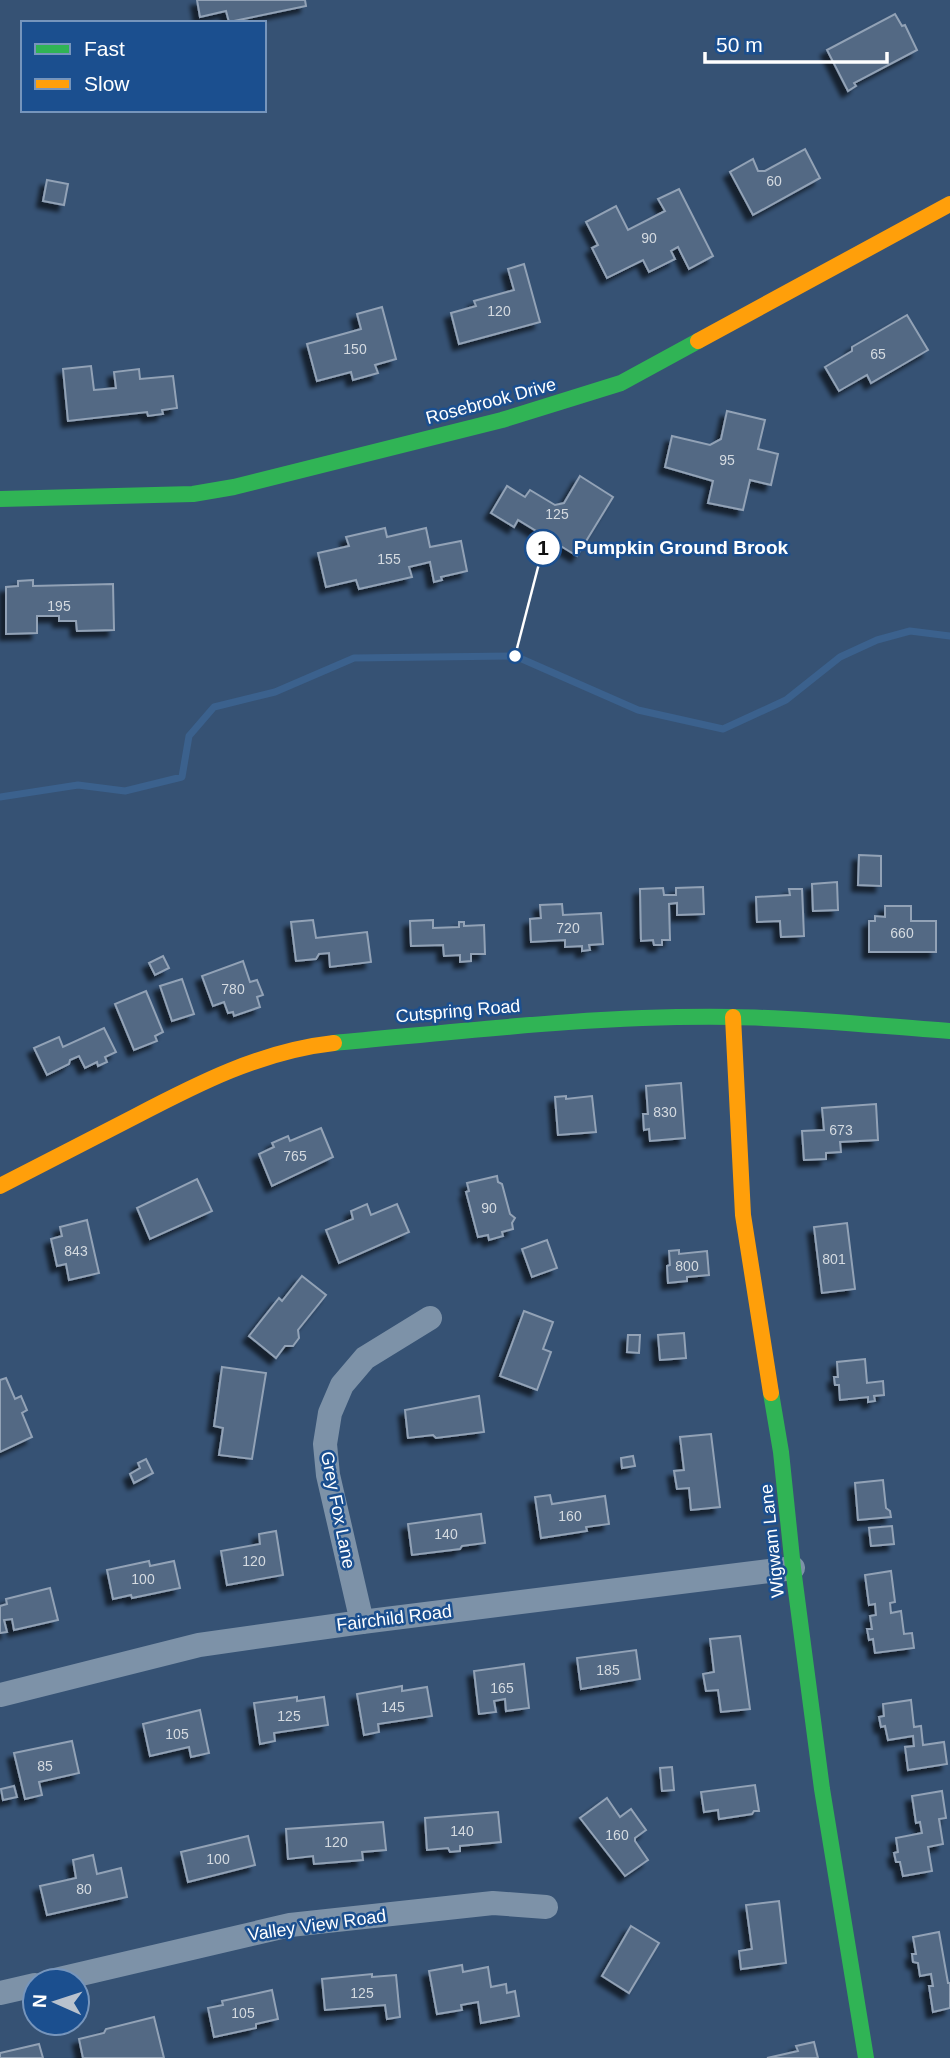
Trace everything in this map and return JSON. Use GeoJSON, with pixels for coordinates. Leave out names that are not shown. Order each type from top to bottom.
{"type":"FeatureCollection","features":[{"type":"Feature","properties":{"kind":"street","name":"Rosebrook Drive"},"geometry":{"type":"LineString","coordinates":[[0,499],[193,494],[489,423],[594,393],[621,383],[950,204]]}},
{"type":"Feature","properties":{"kind":"street","name":"Cutspring Road"},"geometry":{"type":"LineString","coordinates":[[0,1186],[198,1084],[256,1060],[308,1046],[552,1022],[733,1017],[950,1031]]}},
{"type":"Feature","properties":{"kind":"street","name":"Wigwam Lane"},"geometry":{"type":"LineString","coordinates":[[733,1017],[743,1215],[773,1393],[824,1802],[866,2058]]}},
{"type":"Feature","properties":{"kind":"street","name":"Grey Fox Lane"},"geometry":{"type":"LineString","coordinates":[[362,1622],[328,1475],[325,1444],[330,1413],[342,1385],[365,1358],[430,1318]]}},
{"type":"Feature","properties":{"kind":"street","name":"Fairchild Road"},"geometry":{"type":"LineString","coordinates":[[0,1695],[199,1645],[793,1568]]}},
{"type":"Feature","properties":{"kind":"street","name":"Valley View Road"},"geometry":{"type":"LineString","coordinates":[[91,1972],[290,1925],[493,1903],[546,1907]]}},
{"type":"Feature","properties":{"kind":"street"},"geometry":{"type":"LineString","coordinates":[[0,1993],[21,1988]]}},
{"type":"Feature","properties":{"kind":"building"},"geometry":{"type":"Polygon","coordinates":[[[197,0],[305,0],[306,6],[234,21],[229,21],[226,11],[200,17],[197,0]]]}},
{"type":"Feature","properties":{"kind":"building"},"geometry":{"type":"Polygon","coordinates":[[[895,14],[902,26],[905,25],[917,50],[854,83],[856,86],[848,91],[827,50],[895,14]]]}},
{"type":"Feature","properties":{"kind":"building"},"geometry":{"type":"Polygon","coordinates":[[[805,149],[820,178],[753,215],[730,172],[753,159],[758,171],[765,171],[805,149]]]}},
{"type":"Feature","properties":{"kind":"building"},"geometry":{"type":"Polygon","coordinates":[[[47,180],[68,184],[64,205],[43,201],[47,180]]]}},
{"type":"Feature","properties":{"kind":"building"},"geometry":{"type":"Polygon","coordinates":[[[679,189],[713,256],[689,269],[678,247],[671,251],[675,259],[649,272],[643,260],[607,278],[592,248],[598,245],[586,222],[616,206],[628,230],[665,211],[658,199],[679,189]]]}},
{"type":"Feature","properties":{"kind":"building"},"geometry":{"type":"Polygon","coordinates":[[[524,264],[540,322],[459,344],[451,313],[476,306],[474,301],[514,290],[508,269],[524,264]]]}},
{"type":"Feature","properties":{"kind":"building"},"geometry":{"type":"Polygon","coordinates":[[[382,307],[396,359],[375,365],[378,373],[353,380],[351,372],[317,381],[307,344],[361,329],[357,314],[382,307]]]}},
{"type":"Feature","properties":{"kind":"building"},"geometry":{"type":"Polygon","coordinates":[[[907,315],[928,350],[871,383],[867,375],[839,391],[825,367],[852,351],[852,347],[907,315]]]}},
{"type":"Feature","properties":{"kind":"building"},"geometry":{"type":"Polygon","coordinates":[[[91,366],[94,390],[116,388],[114,372],[139,369],[140,379],[173,376],[177,408],[148,416],[147,412],[68,421],[63,369],[91,366]]]}},
{"type":"Feature","properties":{"kind":"building"},"geometry":{"type":"Polygon","coordinates":[[[727,411],[765,420],[758,449],[778,454],[771,485],[750,480],[743,510],[708,503],[713,481],[665,467],[672,436],[710,445],[721,439],[727,411]]]}},
{"type":"Feature","properties":{"kind":"building"},"geometry":{"type":"Polygon","coordinates":[[[580,476],[613,497],[577,556],[518,520],[514,527],[491,513],[507,486],[525,497],[530,490],[555,505],[564,503],[580,476]]]}},
{"type":"Feature","properties":{"kind":"building"},"geometry":{"type":"Polygon","coordinates":[[[385,528],[387,537],[426,528],[430,547],[461,541],[467,571],[441,577],[442,580],[434,582],[430,562],[409,567],[412,577],[359,589],[356,580],[326,587],[318,553],[349,546],[346,537],[385,528]]]}},
{"type":"Feature","properties":{"kind":"building"},"geometry":{"type":"Polygon","coordinates":[[[33,580],[33,586],[113,584],[114,630],[77,631],[76,621],[59,621],[59,616],[37,616],[37,633],[6,634],[6,587],[18,586],[18,581],[33,580]]]}},
{"type":"Feature","properties":{"kind":"building"},"geometry":{"type":"Polygon","coordinates":[[[859,855],[881,856],[881,886],[858,885],[859,855]]]}},
{"type":"Feature","properties":{"kind":"building"},"geometry":{"type":"Polygon","coordinates":[[[837,882],[838,910],[813,911],[812,884],[837,882]]]}},
{"type":"Feature","properties":{"kind":"building"},"geometry":{"type":"Polygon","coordinates":[[[703,887],[704,914],[677,915],[677,903],[669,904],[670,940],[662,940],[662,945],[654,945],[653,940],[641,941],[640,889],[663,888],[664,895],[676,895],[676,888],[703,887]]]}},
{"type":"Feature","properties":{"kind":"building"},"geometry":{"type":"Polygon","coordinates":[[[789,889],[802,889],[804,936],[781,937],[780,921],[757,922],[756,897],[790,895],[789,889]]]}},
{"type":"Feature","properties":{"kind":"building"},"geometry":{"type":"Polygon","coordinates":[[[562,904],[563,915],[601,913],[603,944],[589,945],[590,950],[582,951],[582,946],[565,947],[565,940],[531,942],[530,919],[541,918],[540,905],[562,904]]]}},
{"type":"Feature","properties":{"kind":"building"},"geometry":{"type":"Polygon","coordinates":[[[885,906],[911,906],[911,921],[936,921],[936,952],[869,952],[869,921],[875,921],[875,916],[885,917],[885,906]]]}},
{"type":"Feature","properties":{"kind":"building"},"geometry":{"type":"Polygon","coordinates":[[[313,920],[316,938],[367,932],[371,962],[330,967],[329,953],[319,954],[316,959],[296,961],[291,922],[313,920]]]}},
{"type":"Feature","properties":{"kind":"building"},"geometry":{"type":"Polygon","coordinates":[[[433,920],[433,928],[459,927],[459,922],[464,922],[464,926],[484,925],[485,954],[471,954],[471,961],[460,962],[460,955],[444,956],[443,945],[411,946],[410,921],[433,920]]]}},
{"type":"Feature","properties":{"kind":"building"},"geometry":{"type":"Polygon","coordinates":[[[163,956],[169,968],[155,975],[149,963],[163,956]]]}},
{"type":"Feature","properties":{"kind":"building"},"geometry":{"type":"Polygon","coordinates":[[[243,961],[250,982],[257,980],[263,995],[257,997],[260,1007],[234,1016],[233,1012],[228,1013],[224,1002],[213,1006],[202,976],[243,961]]]}},
{"type":"Feature","properties":{"kind":"building"},"geometry":{"type":"Polygon","coordinates":[[[182,979],[194,1014],[172,1021],[160,986],[182,979]]]}},
{"type":"Feature","properties":{"kind":"building"},"geometry":{"type":"Polygon","coordinates":[[[146,991],[163,1032],[155,1036],[157,1041],[134,1050],[115,1004],[146,991]]]}},
{"type":"Feature","properties":{"kind":"building"},"geometry":{"type":"Polygon","coordinates":[[[104,1028],[116,1052],[105,1057],[107,1062],[98,1066],[97,1062],[85,1068],[79,1056],[47,1075],[34,1048],[59,1037],[63,1047],[104,1028]]]}},
{"type":"Feature","properties":{"kind":"building"},"geometry":{"type":"Polygon","coordinates":[[[681,1083],[685,1138],[650,1141],[649,1129],[644,1130],[643,1114],[648,1114],[646,1086],[681,1083]]]}},
{"type":"Feature","properties":{"kind":"building"},"geometry":{"type":"Polygon","coordinates":[[[566,1096],[566,1099],[592,1096],[596,1132],[558,1135],[555,1097],[566,1096]]]}},
{"type":"Feature","properties":{"kind":"building"},"geometry":{"type":"Polygon","coordinates":[[[876,1104],[878,1140],[840,1142],[841,1152],[826,1153],[826,1159],[804,1160],[802,1131],[824,1130],[822,1108],[876,1104]]]}},
{"type":"Feature","properties":{"kind":"building"},"geometry":{"type":"Polygon","coordinates":[[[321,1128],[333,1157],[272,1186],[259,1154],[274,1147],[272,1143],[288,1136],[290,1141],[321,1128]]]}},
{"type":"Feature","properties":{"kind":"building"},"geometry":{"type":"Polygon","coordinates":[[[497,1176],[498,1182],[502,1184],[510,1214],[515,1218],[513,1229],[502,1232],[503,1236],[489,1240],[488,1235],[478,1237],[466,1192],[469,1191],[467,1183],[497,1176]]]}},
{"type":"Feature","properties":{"kind":"building"},"geometry":{"type":"Polygon","coordinates":[[[197,1179],[212,1211],[150,1239],[137,1208],[197,1179]]]}},
{"type":"Feature","properties":{"kind":"building"},"geometry":{"type":"Polygon","coordinates":[[[367,1204],[371,1215],[397,1204],[409,1232],[339,1263],[326,1230],[353,1219],[351,1211],[367,1204]]]}},
{"type":"Feature","properties":{"kind":"building"},"geometry":{"type":"Polygon","coordinates":[[[87,1220],[99,1273],[69,1280],[66,1264],[57,1266],[51,1239],[62,1236],[60,1227],[87,1220]]]}},
{"type":"Feature","properties":{"kind":"building"},"geometry":{"type":"Polygon","coordinates":[[[847,1223],[855,1289],[822,1293],[814,1227],[847,1223]]]}},
{"type":"Feature","properties":{"kind":"building"},"geometry":{"type":"Polygon","coordinates":[[[547,1240],[557,1268],[532,1277],[522,1249],[547,1240]]]}},
{"type":"Feature","properties":{"kind":"building"},"geometry":{"type":"Polygon","coordinates":[[[679,1250],[679,1254],[707,1251],[709,1275],[687,1277],[687,1281],[668,1283],[669,1251],[679,1250]]]}},
{"type":"Feature","properties":{"kind":"building"},"geometry":{"type":"Polygon","coordinates":[[[302,1276],[326,1295],[298,1330],[299,1338],[293,1346],[285,1346],[276,1358],[249,1336],[279,1298],[282,1301],[302,1276]]]}},
{"type":"Feature","properties":{"kind":"building"},"geometry":{"type":"Polygon","coordinates":[[[524,1311],[553,1322],[543,1349],[551,1352],[537,1390],[500,1376],[524,1311]]]}},
{"type":"Feature","properties":{"kind":"building"},"geometry":{"type":"Polygon","coordinates":[[[684,1333],[686,1358],[660,1360],[658,1335],[684,1333]]]}},
{"type":"Feature","properties":{"kind":"building"},"geometry":{"type":"Polygon","coordinates":[[[628,1335],[640,1335],[639,1353],[627,1352],[628,1335]]]}},
{"type":"Feature","properties":{"kind":"building"},"geometry":{"type":"Polygon","coordinates":[[[865,1359],[867,1383],[883,1381],[884,1395],[874,1396],[875,1401],[868,1402],[868,1397],[840,1400],[839,1385],[835,1385],[834,1377],[838,1377],[837,1362],[865,1359]]]}},
{"type":"Feature","properties":{"kind":"building"},"geometry":{"type":"Polygon","coordinates":[[[222,1367],[266,1373],[252,1459],[219,1455],[223,1428],[214,1426],[222,1367]]]}},
{"type":"Feature","properties":{"kind":"building"},"geometry":{"type":"Polygon","coordinates":[[[6,1378],[15,1399],[21,1396],[27,1410],[22,1413],[32,1437],[0,1452],[0,1380],[6,1378]]]}},
{"type":"Feature","properties":{"kind":"building"},"geometry":{"type":"Polygon","coordinates":[[[479,1396],[484,1432],[436,1438],[433,1435],[408,1438],[405,1410],[479,1396]]]}},
{"type":"Feature","properties":{"kind":"building"},"geometry":{"type":"Polygon","coordinates":[[[711,1434],[720,1507],[691,1510],[689,1488],[677,1489],[674,1471],[684,1470],[680,1437],[711,1434]]]}},
{"type":"Feature","properties":{"kind":"building"},"geometry":{"type":"Polygon","coordinates":[[[633,1456],[635,1466],[622,1468],[621,1458],[633,1456]]]}},
{"type":"Feature","properties":{"kind":"building"},"geometry":{"type":"Polygon","coordinates":[[[146,1459],[153,1473],[134,1483],[130,1474],[140,1468],[138,1463],[146,1459]]]}},
{"type":"Feature","properties":{"kind":"building"},"geometry":{"type":"Polygon","coordinates":[[[883,1480],[886,1508],[891,1517],[858,1520],[855,1483],[883,1480]]]}},
{"type":"Feature","properties":{"kind":"building"},"geometry":{"type":"Polygon","coordinates":[[[550,1495],[552,1504],[605,1496],[609,1524],[586,1527],[587,1531],[541,1538],[535,1497],[550,1495]]]}},
{"type":"Feature","properties":{"kind":"building"},"geometry":{"type":"Polygon","coordinates":[[[481,1514],[485,1543],[412,1555],[408,1524],[481,1514]]]}},
{"type":"Feature","properties":{"kind":"building"},"geometry":{"type":"Polygon","coordinates":[[[892,1526],[894,1544],[871,1546],[869,1528],[892,1526]]]}},
{"type":"Feature","properties":{"kind":"building"},"geometry":{"type":"Polygon","coordinates":[[[276,1531],[283,1575],[227,1585],[221,1551],[260,1544],[259,1534],[276,1531]]]}},
{"type":"Feature","properties":{"kind":"building"},"geometry":{"type":"Polygon","coordinates":[[[149,1561],[150,1566],[174,1561],[180,1588],[113,1599],[107,1570],[149,1561]]]}},
{"type":"Feature","properties":{"kind":"building"},"geometry":{"type":"Polygon","coordinates":[[[891,1571],[895,1602],[890,1603],[891,1613],[901,1611],[904,1634],[912,1633],[914,1648],[875,1653],[873,1639],[869,1640],[867,1629],[872,1629],[870,1616],[876,1615],[875,1604],[869,1605],[865,1575],[891,1571]]]}},
{"type":"Feature","properties":{"kind":"building"},"geometry":{"type":"Polygon","coordinates":[[[50,1588],[58,1620],[14,1630],[12,1619],[4,1620],[7,1632],[0,1633],[0,1606],[7,1604],[6,1599],[50,1588]]]}},
{"type":"Feature","properties":{"kind":"building"},"geometry":{"type":"Polygon","coordinates":[[[740,1636],[750,1709],[721,1712],[718,1690],[706,1691],[703,1674],[714,1672],[710,1639],[740,1636]]]}},
{"type":"Feature","properties":{"kind":"building"},"geometry":{"type":"Polygon","coordinates":[[[636,1650],[640,1679],[581,1689],[577,1658],[636,1650]]]}},
{"type":"Feature","properties":{"kind":"building"},"geometry":{"type":"Polygon","coordinates":[[[524,1664],[529,1708],[506,1711],[505,1699],[494,1701],[496,1712],[479,1714],[474,1671],[524,1664]]]}},
{"type":"Feature","properties":{"kind":"building"},"geometry":{"type":"Polygon","coordinates":[[[402,1686],[402,1691],[427,1687],[432,1716],[378,1724],[379,1732],[364,1735],[357,1694],[402,1686]]]}},
{"type":"Feature","properties":{"kind":"building"},"geometry":{"type":"Polygon","coordinates":[[[297,1697],[297,1701],[324,1697],[328,1725],[274,1733],[275,1741],[260,1744],[254,1703],[297,1697]]]}},
{"type":"Feature","properties":{"kind":"building"},"geometry":{"type":"Polygon","coordinates":[[[911,1700],[914,1727],[921,1726],[923,1745],[944,1742],[947,1764],[908,1770],[905,1747],[914,1746],[913,1736],[888,1740],[885,1726],[881,1727],[879,1717],[884,1716],[883,1704],[911,1700]]]}},
{"type":"Feature","properties":{"kind":"building"},"geometry":{"type":"Polygon","coordinates":[[[200,1710],[209,1753],[191,1757],[189,1747],[150,1756],[143,1724],[200,1710]]]}},
{"type":"Feature","properties":{"kind":"building"},"geometry":{"type":"Polygon","coordinates":[[[72,1741],[79,1773],[39,1782],[42,1795],[25,1799],[14,1753],[72,1741]]]}},
{"type":"Feature","properties":{"kind":"building"},"geometry":{"type":"Polygon","coordinates":[[[672,1767],[674,1790],[662,1791],[660,1768],[672,1767]]]}},
{"type":"Feature","properties":{"kind":"building"},"geometry":{"type":"Polygon","coordinates":[[[755,1785],[759,1811],[719,1819],[718,1810],[704,1812],[701,1792],[755,1785]]]}},
{"type":"Feature","properties":{"kind":"building"},"geometry":{"type":"Polygon","coordinates":[[[14,1786],[17,1797],[3,1800],[1,1789],[14,1786]]]}},
{"type":"Feature","properties":{"kind":"building"},"geometry":{"type":"Polygon","coordinates":[[[942,1791],[946,1818],[939,1819],[943,1844],[928,1847],[932,1871],[903,1876],[900,1862],[896,1862],[894,1853],[898,1852],[896,1838],[922,1833],[920,1822],[916,1823],[912,1796],[942,1791]]]}},
{"type":"Feature","properties":{"kind":"building"},"geometry":{"type":"Polygon","coordinates":[[[607,1798],[620,1817],[631,1809],[646,1830],[635,1838],[635,1841],[648,1860],[625,1876],[580,1818],[607,1798]]]}},
{"type":"Feature","properties":{"kind":"building"},"geometry":{"type":"Polygon","coordinates":[[[498,1812],[501,1842],[460,1846],[460,1851],[450,1852],[448,1848],[427,1850],[425,1818],[498,1812]]]}},
{"type":"Feature","properties":{"kind":"building"},"geometry":{"type":"Polygon","coordinates":[[[383,1822],[386,1850],[362,1852],[363,1860],[314,1864],[313,1856],[288,1859],[286,1829],[383,1822]]]}},
{"type":"Feature","properties":{"kind":"building"},"geometry":{"type":"Polygon","coordinates":[[[248,1836],[255,1865],[188,1882],[181,1852],[248,1836]]]}},
{"type":"Feature","properties":{"kind":"building"},"geometry":{"type":"Polygon","coordinates":[[[93,1855],[97,1874],[121,1868],[127,1897],[47,1915],[40,1886],[76,1878],[73,1860],[93,1855]]]}},
{"type":"Feature","properties":{"kind":"building"},"geometry":{"type":"Polygon","coordinates":[[[779,1901],[786,1963],[741,1969],[739,1951],[752,1949],[746,1905],[779,1901]]]}},
{"type":"Feature","properties":{"kind":"building"},"geometry":{"type":"Polygon","coordinates":[[[631,1926],[659,1943],[629,1993],[602,1976],[631,1926]]]}},
{"type":"Feature","properties":{"kind":"building"},"geometry":{"type":"Polygon","coordinates":[[[939,1932],[950,1983],[950,2008],[933,2012],[929,1986],[933,1986],[931,1974],[920,1976],[918,1963],[913,1962],[912,1954],[916,1954],[913,1937],[939,1932]]]}},
{"type":"Feature","properties":{"kind":"building"},"geometry":{"type":"Polygon","coordinates":[[[462,1965],[463,1972],[488,1967],[491,1987],[506,1984],[507,1993],[515,1991],[519,2016],[481,2023],[478,2002],[461,2005],[462,2010],[437,2014],[429,1971],[462,1965]]]}},
{"type":"Feature","properties":{"kind":"building"},"geometry":{"type":"Polygon","coordinates":[[[372,1974],[372,1977],[396,1975],[400,2017],[387,2019],[385,2005],[325,2010],[322,1979],[372,1974]]]}},
{"type":"Feature","properties":{"kind":"building"},"geometry":{"type":"Polygon","coordinates":[[[272,1990],[278,2019],[256,2024],[256,2028],[214,2037],[208,2008],[223,2005],[222,2001],[272,1990]]]}},
{"type":"Feature","properties":{"kind":"building"},"geometry":{"type":"Polygon","coordinates":[[[154,2017],[164,2058],[83,2058],[79,2039],[104,2033],[106,2029],[154,2017]]]}},
{"type":"Feature","properties":{"kind":"building"},"geometry":{"type":"Polygon","coordinates":[[[814,2042],[818,2058],[767,2058],[798,2051],[796,2046],[814,2042]]]}},
{"type":"Feature","properties":{"kind":"building"},"geometry":{"type":"Polygon","coordinates":[[[39,2044],[43,2058],[0,2058],[0,2053],[39,2044]]]}},
{"type":"Feature","properties":{"kind":"waterway"},"geometry":{"type":"LineString","coordinates":[[0,797],[78,785],[125,791],[182,777],[189,736],[214,707],[275,692],[354,658],[515,656],[638,710],[723,729],[786,700],[840,657],[877,640],[910,631],[950,636]]}},
{"type":"Feature","properties":{"kind":"traffic: fast"},"geometry":{"type":"LineString","coordinates":[[0,499],[193,494],[234,487],[502,420],[621,383],[698,341]]}},
{"type":"Feature","properties":{"kind":"traffic: fast"},"geometry":{"type":"LineString","coordinates":[[334,1043],[533,1025],[682,1017],[787,1019],[950,1031]]}},
{"type":"Feature","properties":{"kind":"traffic: fast"},"geometry":{"type":"LineString","coordinates":[[771,1393],[781,1452],[822,1789],[866,2058]]}},
{"type":"Feature","properties":{"kind":"traffic: slow"},"geometry":{"type":"LineString","coordinates":[[698,341],[950,204]]}},
{"type":"Feature","properties":{"kind":"traffic: slow"},"geometry":{"type":"LineString","coordinates":[[733,1017],[743,1215],[771,1393]]}},
{"type":"Feature","properties":{"kind":"traffic: slow"},"geometry":{"type":"LineString","coordinates":[[0,1186],[230,1071],[281,1053],[334,1043]]}},
{"type":"Feature","properties":{"kind":"place","name":"Pumpkin Ground Brook"},"geometry":{"type":"Point","coordinates":[515,656]}}]}
